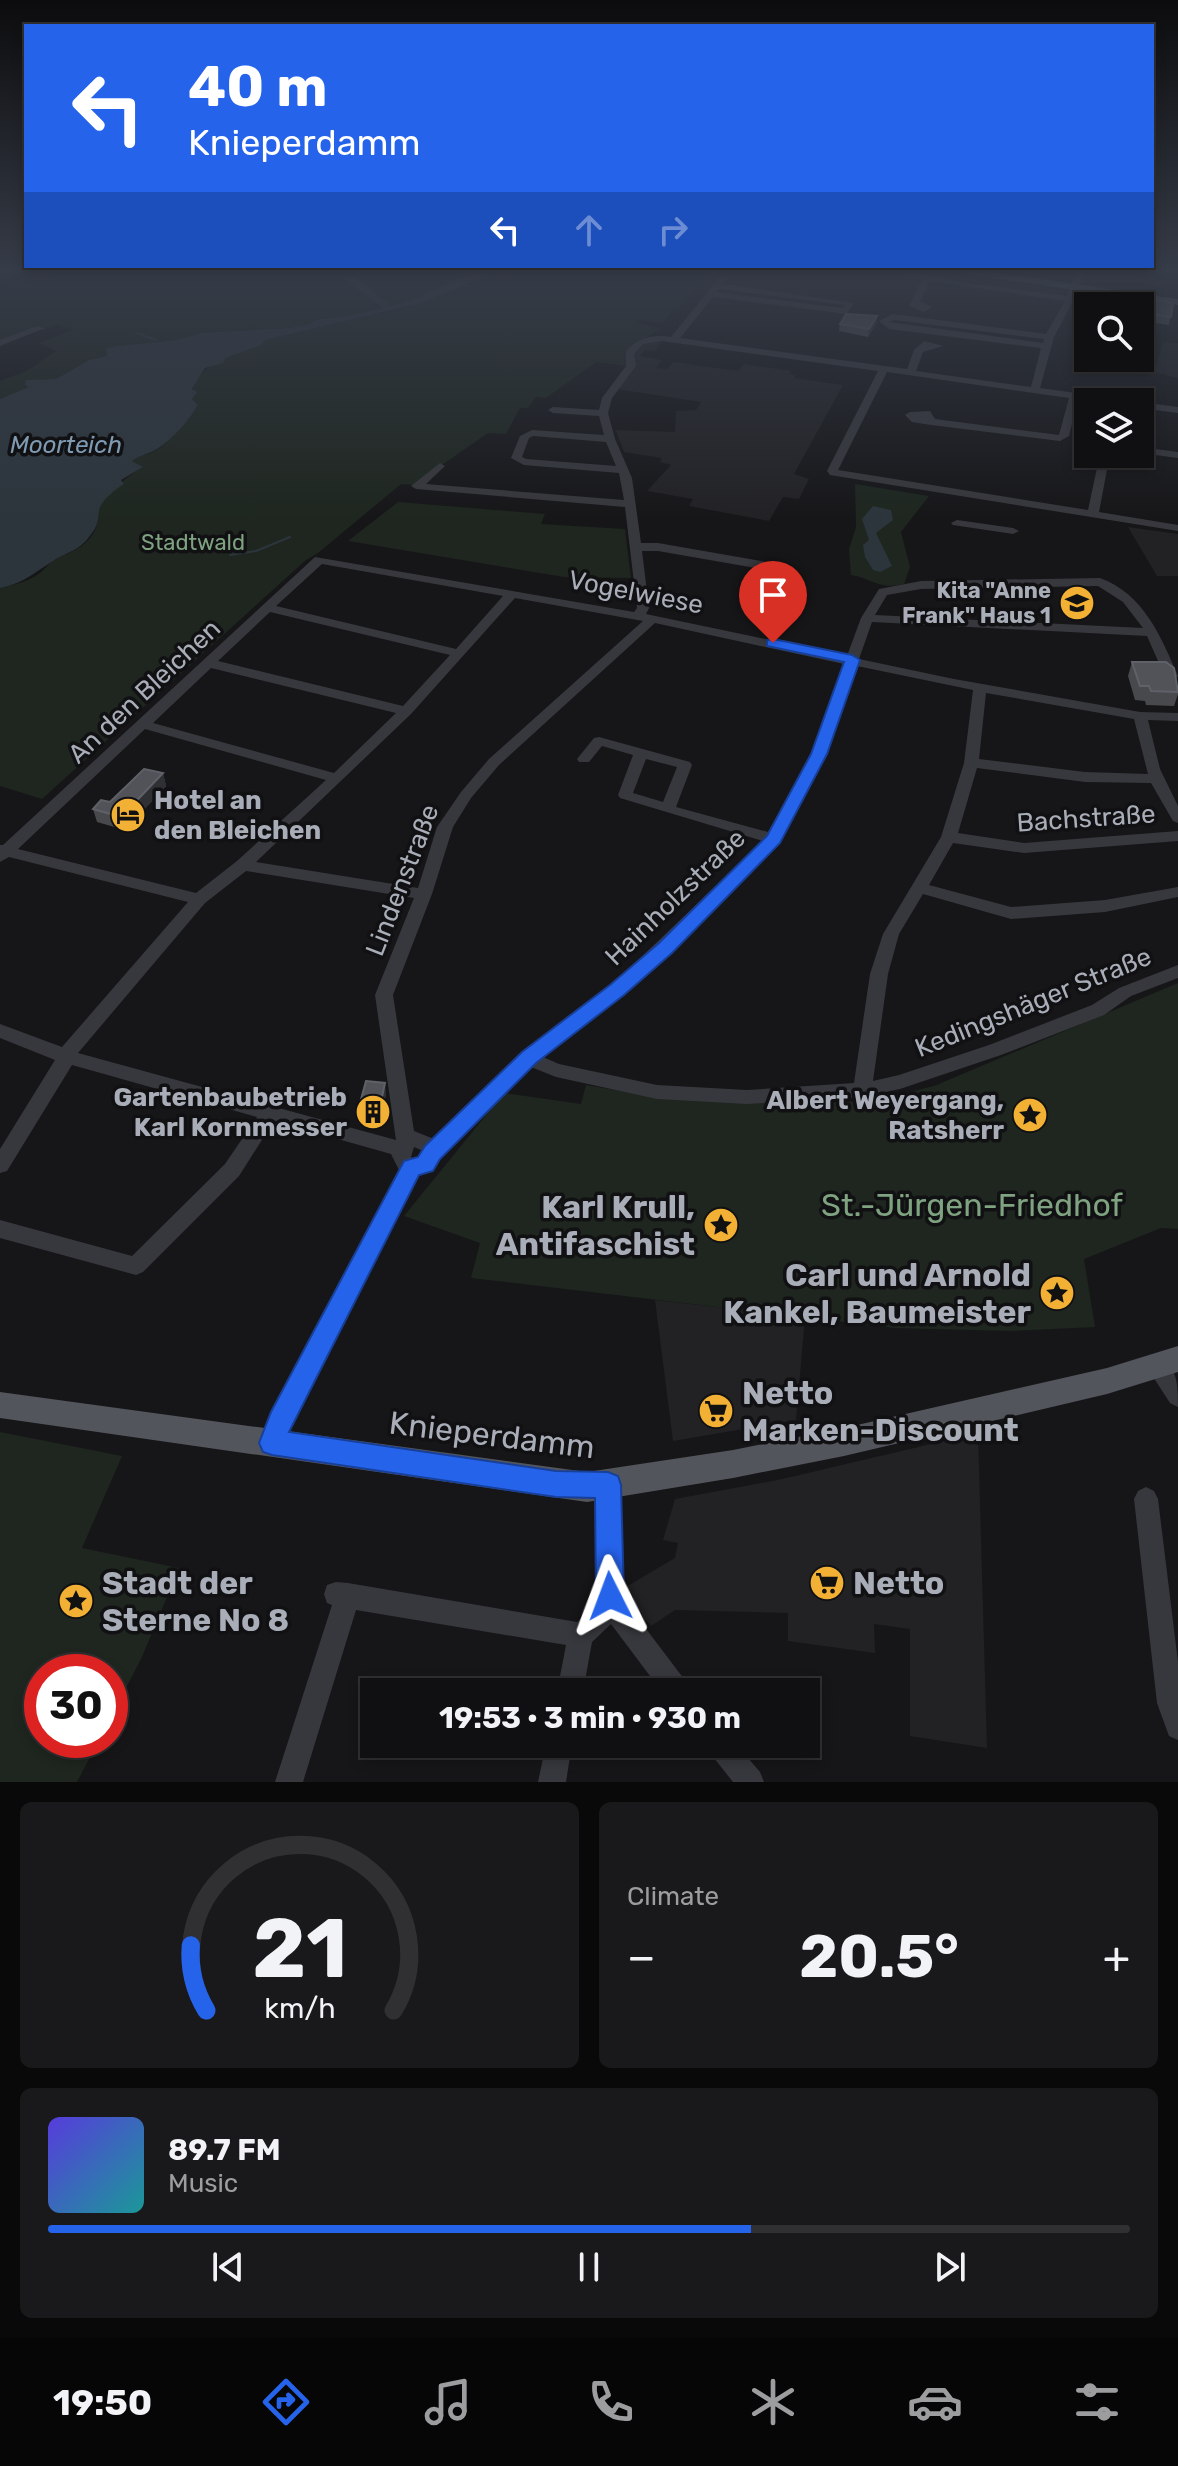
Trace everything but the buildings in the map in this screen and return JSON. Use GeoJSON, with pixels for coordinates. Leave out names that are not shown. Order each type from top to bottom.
{"type":"FeatureCollection","features":[{"type":"Feature","properties":{"kind":"main road","name":"Knieperdamm"},"geometry":{"type":"LineString","coordinates":[[0,1405],[581,1487],[608,1485],[844,1442],[1107,1381],[1168,1362]]}},
{"type":"Feature","properties":{"kind":"street"},"geometry":{"type":"LineString","coordinates":[[629,354],[631,366],[607,398],[603,413],[610,439],[624,470],[645,618]]}},
{"type":"Feature","properties":{"kind":"street"},"geometry":{"type":"LineString","coordinates":[[776,354],[1074,396],[1064,436],[1060,438],[931,422]]}},
{"type":"Feature","properties":{"kind":"street"},"geometry":{"type":"LineString","coordinates":[[910,373],[917,354]]}},
{"type":"Feature","properties":{"kind":"street"},"geometry":{"type":"LineString","coordinates":[[1035,390],[1045,354]]}},
{"type":"Feature","properties":{"kind":"street"},"geometry":{"type":"LineString","coordinates":[[884,369],[832,471],[839,475],[1178,528]]}},
{"type":"Feature","properties":{"kind":"street"},"geometry":{"type":"LineString","coordinates":[[1154,407],[1178,410]]}},
{"type":"Feature","properties":{"kind":"street"},"geometry":{"type":"LineString","coordinates":[[553,410],[603,413]]}},
{"type":"Feature","properties":{"kind":"street"},"geometry":{"type":"LineString","coordinates":[[610,439],[532,433],[525,436],[516,458],[524,462],[624,470]]}},
{"type":"Feature","properties":{"kind":"street"},"geometry":{"type":"LineString","coordinates":[[1154,452],[1178,455]]}},
{"type":"Feature","properties":{"kind":"street"},"geometry":{"type":"LineString","coordinates":[[440,466],[416,486],[628,504]]}},
{"type":"Feature","properties":{"kind":"street"},"geometry":{"type":"LineString","coordinates":[[1093,516],[1102,468]]}},
{"type":"Feature","properties":{"kind":"street"},"geometry":{"type":"LineString","coordinates":[[975,497],[956,524],[1013,531]]}},
{"type":"Feature","properties":{"kind":"street"},"geometry":{"type":"LineString","coordinates":[[634,547],[658,547],[784,569]]}},
{"type":"Feature","properties":{"kind":"street","name":"Vogelwiese"},"geometry":{"type":"LineString","coordinates":[[319,560],[645,618],[980,687],[1140,716],[1178,717]]}},
{"type":"Feature","properties":{"kind":"street","name":"An den Bleichen"},"geometry":{"type":"LineString","coordinates":[[2,852],[319,560]]}},
{"type":"Feature","properties":{"kind":"street"},"geometry":{"type":"LineString","coordinates":[[1153,632],[867,618],[879,595],[897,587],[1100,582],[1123,593],[1135,606],[1153,632],[1171,676]]}},
{"type":"Feature","properties":{"kind":"street"},"geometry":{"type":"LineString","coordinates":[[0,1165],[63,1065],[65,1056],[199,899],[243,865],[406,711],[512,594]]}},
{"type":"Feature","properties":{"kind":"street"},"geometry":{"type":"LineString","coordinates":[[267,608],[458,653]]}},
{"type":"Feature","properties":{"kind":"street","name":"Lindenstraße"},"geometry":{"type":"LineString","coordinates":[[406,1153],[384,995],[424,894],[445,827],[466,795],[494,762],[645,618]]}},
{"type":"Feature","properties":{"kind":"street","name":"Hainholzstraße"},"geometry":{"type":"LineString","coordinates":[[406,1153],[425,1165],[432,1153],[529,1058],[656,956],[774,839],[819,754],[867,618]]}},
{"type":"Feature","properties":{"kind":"street"},"geometry":{"type":"LineString","coordinates":[[208,663],[406,711]]}},
{"type":"Feature","properties":{"kind":"street"},"geometry":{"type":"LineString","coordinates":[[862,1090],[879,974],[891,934],[949,837],[971,763],[980,687]]}},
{"type":"Feature","properties":{"kind":"street"},"geometry":{"type":"LineString","coordinates":[[1140,716],[1143,739],[1156,779],[1178,818]]}},
{"type":"Feature","properties":{"kind":"street"},"geometry":{"type":"LineString","coordinates":[[142,724],[337,778]]}},
{"type":"Feature","properties":{"kind":"street"},"geometry":{"type":"LineString","coordinates":[[584,759],[599,741],[685,765],[668,809]]}},
{"type":"Feature","properties":{"kind":"street"},"geometry":{"type":"LineString","coordinates":[[641,754],[625,795],[774,839]]}},
{"type":"Feature","properties":{"kind":"street"},"geometry":{"type":"LineString","coordinates":[[971,763],[1085,777],[1156,779]]}},
{"type":"Feature","properties":{"kind":"street","name":"Bachstraße"},"geometry":{"type":"LineString","coordinates":[[949,837],[1024,848],[1178,836]]}},
{"type":"Feature","properties":{"kind":"street"},"geometry":{"type":"LineString","coordinates":[[2,852],[199,899]]}},
{"type":"Feature","properties":{"kind":"street"},"geometry":{"type":"LineString","coordinates":[[243,865],[424,894]]}},
{"type":"Feature","properties":{"kind":"street"},"geometry":{"type":"LineString","coordinates":[[918,887],[1011,913],[1105,906],[1178,892]]}},
{"type":"Feature","properties":{"kind":"street","name":"Kedingshäger Straße"},"geometry":{"type":"LineString","coordinates":[[529,1058],[556,1070],[657,1092],[747,1097],[862,1090],[900,1082],[995,1050],[1098,1010],[1125,992],[1178,971]]}},
{"type":"Feature","properties":{"kind":"street"},"geometry":{"type":"LineString","coordinates":[[0,1031],[65,1056],[406,1153],[272,1443]]}},
{"type":"Feature","properties":{"kind":"street"},"geometry":{"type":"LineString","coordinates":[[0,1229],[136,1266],[232,1170],[270,1112]]}},
{"type":"Feature","properties":{"kind":"street"},"geometry":{"type":"LineString","coordinates":[[1168,1362],[1178,1396]]}},
{"type":"Feature","properties":{"kind":"street"},"geometry":{"type":"LineString","coordinates":[[608,1485],[608,1575],[613,1606],[667,1678]]}},
{"type":"Feature","properties":{"kind":"street"},"geometry":{"type":"LineString","coordinates":[[1146,1499],[1170,1703],[1178,1727]]}},
{"type":"Feature","properties":{"kind":"street"},"geometry":{"type":"LineString","coordinates":[[289,1782],[342,1594],[581,1635]]}},
{"type":"Feature","properties":{"kind":"street"},"geometry":{"type":"LineString","coordinates":[[573,1678],[581,1635],[613,1606]]}},
{"type":"Feature","properties":{"kind":"street"},"geometry":{"type":"LineString","coordinates":[[552,1782],[556,1758]]}},
{"type":"Feature","properties":{"kind":"street"},"geometry":{"type":"LineString","coordinates":[[730,1758],[750,1782]]}},
{"type":"Feature","properties":{"kind":"shaded area"},"geometry":{"type":"Polygon","coordinates":[[[624,354],[642,354],[662,360],[656,368],[667,369],[673,362],[738,371],[744,364],[791,371],[789,374],[795,375],[794,378],[843,385],[794,474],[809,479],[799,499],[783,497],[769,521],[689,506],[693,499],[647,491],[671,465],[660,462],[662,458],[624,452],[616,430],[675,432],[676,411],[696,410],[701,402],[610,388],[628,365],[623,358],[624,354]]]}},
{"type":"Feature","properties":{"kind":"shaded area"},"geometry":{"type":"Polygon","coordinates":[[[1159,354],[1178,354],[1178,378],[1154,372],[1159,354]]]}},
{"type":"Feature","properties":{"kind":"shaded area"},"geometry":{"type":"Polygon","coordinates":[[[1128,527],[1178,534],[1178,576],[1157,576],[1128,527]]]}},
{"type":"Feature","properties":{"kind":"shaded area"},"geometry":{"type":"Polygon","coordinates":[[[655,1300],[805,1317],[796,1420],[673,1441],[655,1300]]]}},
{"type":"Feature","properties":{"kind":"shaded area"},"geometry":{"type":"Polygon","coordinates":[[[978,1433],[987,1748],[910,1736],[910,1629],[874,1624],[875,1653],[788,1641],[788,1613],[675,1610],[651,1626],[630,1603],[626,1587],[675,1558],[678,1543],[663,1540],[675,1499],[778,1480],[978,1433]]]}},
{"type":"Feature","properties":{"kind":"green space","name":"Stadtwald"},"geometry":{"type":"Polygon","coordinates":[[[51,354],[109,354],[89,360],[56,379],[37,380],[25,391],[0,399],[0,381],[27,371],[51,354]]]}},
{"type":"Feature","properties":{"kind":"green space","name":"Stadtwald"},"geometry":{"type":"Polygon","coordinates":[[[234,354],[624,354],[628,366],[596,362],[546,398],[536,397],[528,408],[520,408],[506,434],[488,433],[413,485],[401,484],[306,560],[42,799],[0,786],[0,588],[40,573],[54,560],[90,538],[96,529],[99,509],[105,498],[142,467],[132,461],[161,447],[189,418],[198,405],[192,399],[194,388],[206,370],[234,354]]]}},
{"type":"Feature","properties":{"kind":"green space"},"geometry":{"type":"Polygon","coordinates":[[[855,484],[929,496],[901,532],[910,567],[904,584],[882,585],[851,575],[849,549],[856,527],[855,484]]]}},
{"type":"Feature","properties":{"kind":"green space"},"geometry":{"type":"Polygon","coordinates":[[[398,502],[545,514],[541,524],[625,529],[631,578],[564,577],[348,541],[398,502]]]}},
{"type":"Feature","properties":{"kind":"green space","name":"St.-Jürgen-Friedhof"},"geometry":{"type":"Polygon","coordinates":[[[1178,983],[1178,1229],[1161,1228],[1084,1259],[1095,1327],[1011,1331],[895,1328],[471,1278],[480,1243],[404,1216],[504,1093],[581,1104],[586,1085],[656,1097],[747,1102],[868,1102],[934,1086],[1178,983]]]}},
{"type":"Feature","properties":{"kind":"green space"},"geometry":{"type":"Polygon","coordinates":[[[0,1432],[122,1456],[82,1548],[179,1568],[128,1684],[128,1654],[24,1654],[24,1758],[90,1758],[77,1782],[0,1782],[0,1432]]]}},
{"type":"Feature","properties":{"kind":"water","name":"Moorteich"},"geometry":{"type":"Polygon","coordinates":[[[236,354],[225,358],[223,363],[205,368],[192,389],[197,392],[192,399],[198,405],[194,411],[163,445],[132,461],[143,467],[121,480],[124,484],[102,503],[97,525],[87,539],[28,578],[0,588],[0,399],[29,387],[25,385],[26,380],[56,379],[89,360],[107,356],[236,354]]]}},
{"type":"Feature","properties":{"kind":"water"},"geometry":{"type":"Polygon","coordinates":[[[873,506],[891,510],[893,520],[876,533],[892,566],[880,572],[873,570],[865,557],[863,545],[869,540],[862,519],[873,506]]]}},
{"type":"Feature","properties":{"kind":"waterway"},"geometry":{"type":"LineString","coordinates":[[230,555],[256,551],[290,537]]}},
{"type":"Feature","properties":{"kind":"place","name":"Kita \"Anne Frank\" Haus 1"},"geometry":{"type":"Point","coordinates":[1077,603]}},
{"type":"Feature","properties":{"kind":"place","name":"Hotel an den Bleichen"},"geometry":{"type":"Point","coordinates":[128,815]}},
{"type":"Feature","properties":{"kind":"place","name":"Gartenbaubetrieb Karl Kornmesser"},"geometry":{"type":"Point","coordinates":[373,1112]}},
{"type":"Feature","properties":{"kind":"place","name":"Albert Weyergang, Ratsherr"},"geometry":{"type":"Point","coordinates":[1030,1115]}},
{"type":"Feature","properties":{"kind":"place","name":"Karl Krull, Antifaschist"},"geometry":{"type":"Point","coordinates":[721,1225]}},
{"type":"Feature","properties":{"kind":"place","name":"Carl und Arnold Kankel, Baumeister"},"geometry":{"type":"Point","coordinates":[1057,1293]}},
{"type":"Feature","properties":{"kind":"place","name":"Netto Marken-Discount"},"geometry":{"type":"Point","coordinates":[716,1411]}},
{"type":"Feature","properties":{"kind":"place","name":"Netto"},"geometry":{"type":"Point","coordinates":[827,1583]}},
{"type":"Feature","properties":{"kind":"place","name":"Stadt der Sterne No 8"},"geometry":{"type":"Point","coordinates":[76,1601]}},
{"type":"Feature","properties":{"kind":"route"},"geometry":{"type":"LineString","coordinates":[[610,1596],[608,1485],[587,1487],[556,1484],[272,1443],[280,1421],[412,1168],[425,1165],[432,1153],[483,1101],[539,1049],[617,990],[665,948],[774,839],[819,754],[852,660],[773,643]]}}]}
